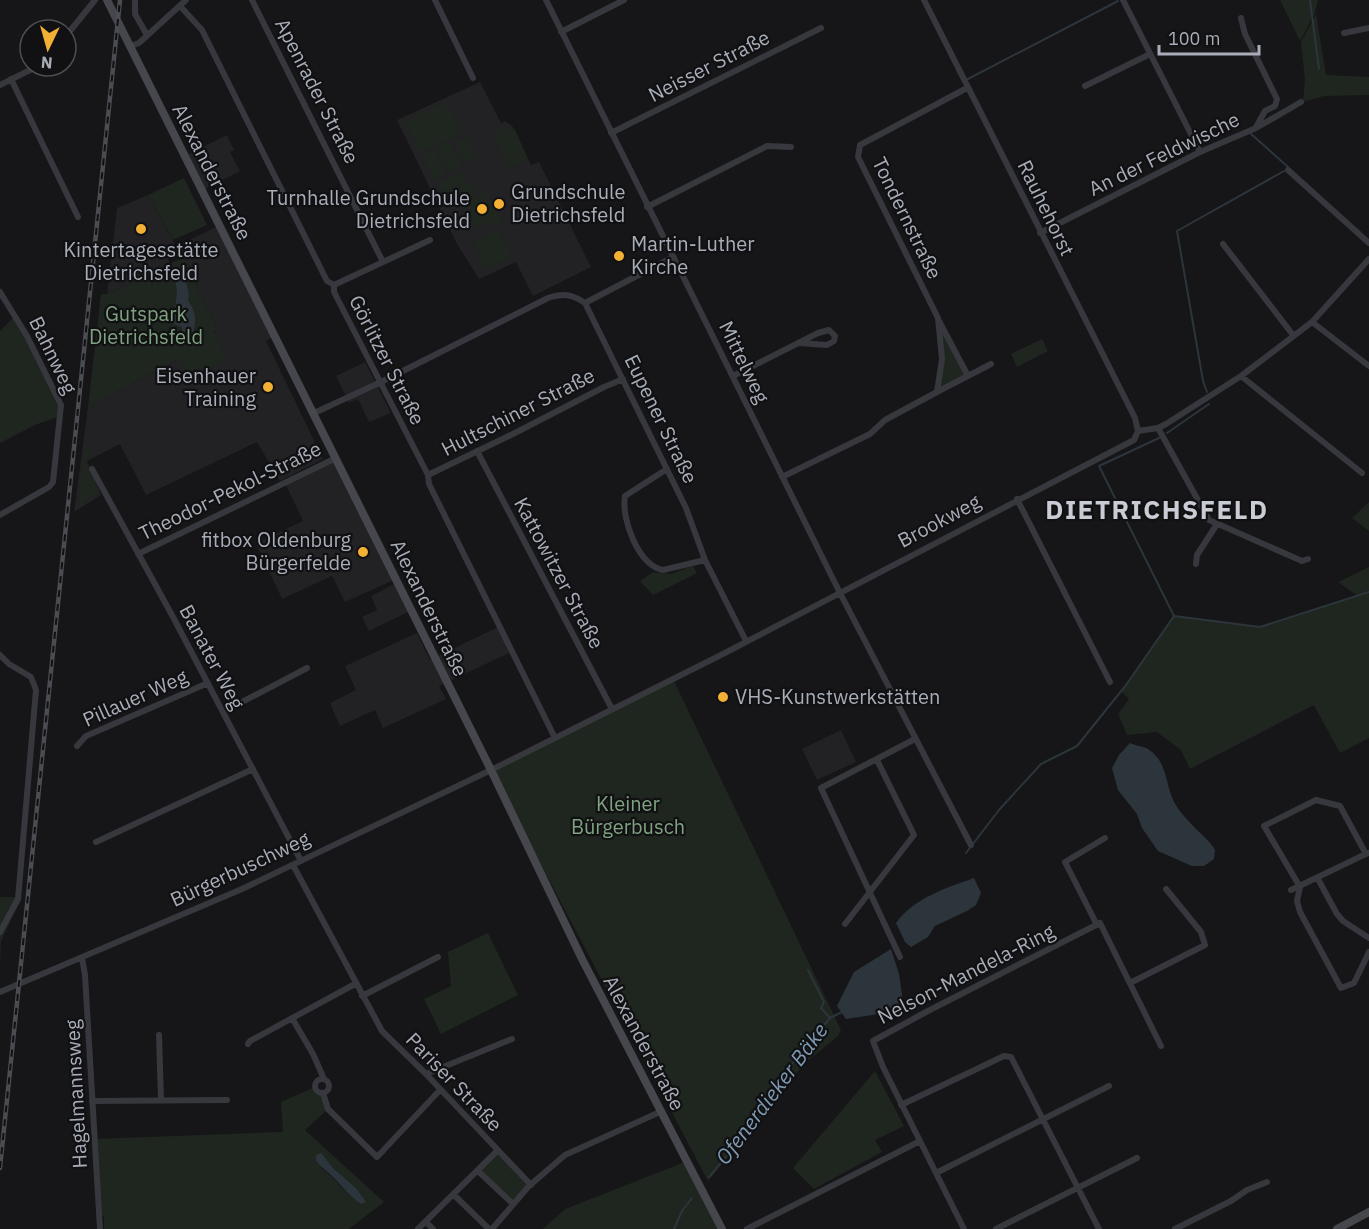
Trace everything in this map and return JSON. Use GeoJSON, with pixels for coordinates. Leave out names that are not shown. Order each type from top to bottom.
{"type":"FeatureCollection","features":[{"type":"Feature","properties":{"kind":"main road","name":"Alexanderstraße"},"geometry":{"type":"LineString","coordinates":[[107,0],[491,770],[582,959],[722,1229]]}},
{"type":"Feature","properties":{"kind":"main road"},"geometry":{"type":"LineString","coordinates":[[1337,1229],[1369,1212]]}},
{"type":"Feature","properties":{"kind":"street"},"geometry":{"type":"LineString","coordinates":[[78,21],[95,0]]}},
{"type":"Feature","properties":{"kind":"street"},"geometry":{"type":"LineString","coordinates":[[135,0],[135,14],[147,34]]}},
{"type":"Feature","properties":{"kind":"street"},"geometry":{"type":"LineString","coordinates":[[131,46],[139,43],[186,0]]}},
{"type":"Feature","properties":{"kind":"street","name":"Apenrader Straße"},"geometry":{"type":"LineString","coordinates":[[252,0],[383,262]]}},
{"type":"Feature","properties":{"kind":"street"},"geometry":{"type":"LineString","coordinates":[[435,0],[473,78]]}},
{"type":"Feature","properties":{"kind":"street","name":"Mittelweg"},"geometry":{"type":"LineString","coordinates":[[546,0],[840,593],[971,845]]}},
{"type":"Feature","properties":{"kind":"street"},"geometry":{"type":"LineString","coordinates":[[561,32],[624,0]]}},
{"type":"Feature","properties":{"kind":"street","name":"Rauhehorst"},"geometry":{"type":"LineString","coordinates":[[924,0],[1135,418],[1138,431]]}},
{"type":"Feature","properties":{"kind":"street"},"geometry":{"type":"LineString","coordinates":[[1123,0],[1200,152]]}},
{"type":"Feature","properties":{"kind":"street","name":"Görlitzer Straße"},"geometry":{"type":"LineString","coordinates":[[180,6],[202,30],[327,281],[334,285],[334,292],[428,476],[429,484],[555,738]]}},
{"type":"Feature","properties":{"kind":"street"},"geometry":{"type":"LineString","coordinates":[[1241,18],[1245,34],[1277,99],[1275,106],[1265,111],[1256,128]]}},
{"type":"Feature","properties":{"kind":"street","name":"Neisser Straße"},"geometry":{"type":"LineString","coordinates":[[611,133],[821,28]]}},
{"type":"Feature","properties":{"kind":"street"},"geometry":{"type":"LineString","coordinates":[[1344,33],[1369,28]]}},
{"type":"Feature","properties":{"kind":"street"},"geometry":{"type":"LineString","coordinates":[[1085,86],[1150,54]]}},
{"type":"Feature","properties":{"kind":"street"},"geometry":{"type":"LineString","coordinates":[[0,85],[18,76]]}},
{"type":"Feature","properties":{"kind":"street"},"geometry":{"type":"LineString","coordinates":[[11,80],[78,217]]}},
{"type":"Feature","properties":{"kind":"street","name":"Tondernstraße"},"geometry":{"type":"LineString","coordinates":[[967,88],[860,145],[858,157],[968,376]]}},
{"type":"Feature","properties":{"kind":"street","name":"An der Feldwische"},"geometry":{"type":"LineString","coordinates":[[1040,233],[1200,152],[1256,128],[1301,102]]}},
{"type":"Feature","properties":{"kind":"street"},"geometry":{"type":"LineString","coordinates":[[647,207],[767,146],[792,147]]}},
{"type":"Feature","properties":{"kind":"street"},"geometry":{"type":"LineString","coordinates":[[1288,170],[1369,243]]}},
{"type":"Feature","properties":{"kind":"street"},"geometry":{"type":"LineString","coordinates":[[334,285],[430,240]]}},
{"type":"Feature","properties":{"kind":"street"},"geometry":{"type":"LineString","coordinates":[[1223,244],[1293,335]]}},
{"type":"Feature","properties":{"kind":"street"},"geometry":{"type":"LineString","coordinates":[[314,413],[548,298],[567,294],[585,303],[673,257]]}},
{"type":"Feature","properties":{"kind":"street"},"geometry":{"type":"LineString","coordinates":[[1138,431],[1158,428],[1241,376],[1312,322],[1369,259]]}},
{"type":"Feature","properties":{"kind":"street","name":"Bahnweg"},"geometry":{"type":"LineString","coordinates":[[0,515],[49,488],[53,482],[61,405],[27,336],[1,297]]}},
{"type":"Feature","properties":{"kind":"street","name":"Eupener Straße"},"geometry":{"type":"LineString","coordinates":[[585,303],[686,507],[705,560],[746,641]]}},
{"type":"Feature","properties":{"kind":"street","name":"Tondernstraße"},"geometry":{"type":"LineString","coordinates":[[937,392],[942,359],[938,318]]}},
{"type":"Feature","properties":{"kind":"street"},"geometry":{"type":"LineString","coordinates":[[1312,322],[1369,366]]}},
{"type":"Feature","properties":{"kind":"street"},"geometry":{"type":"LineString","coordinates":[[733,376],[799,343],[825,330],[829,330],[835,336],[834,341],[827,345],[799,343]]}},
{"type":"Feature","properties":{"kind":"street"},"geometry":{"type":"LineString","coordinates":[[782,477],[870,434],[885,420],[991,364]]}},
{"type":"Feature","properties":{"kind":"street"},"geometry":{"type":"LineString","coordinates":[[1241,376],[1362,473]]}},
{"type":"Feature","properties":{"kind":"street","name":"Hultschiner Straße"},"geometry":{"type":"LineString","coordinates":[[428,476],[623,379]]}},
{"type":"Feature","properties":{"kind":"street"},"geometry":{"type":"LineString","coordinates":[[1158,428],[1209,520],[1302,561],[1308,559]]}},
{"type":"Feature","properties":{"kind":"street","name":"Brookweg"},"geometry":{"type":"LineString","coordinates":[[491,770],[840,593],[1134,440],[1138,431]]}},
{"type":"Feature","properties":{"kind":"street","name":"Kattowitzer Straße"},"geometry":{"type":"LineString","coordinates":[[477,451],[612,709]]}},
{"type":"Feature","properties":{"kind":"street","name":"Theodor-Pekol-Straße"},"geometry":{"type":"LineString","coordinates":[[138,554],[336,458]]}},
{"type":"Feature","properties":{"kind":"street","name":"Banater Weg"},"geometry":{"type":"LineString","coordinates":[[93,469],[301,861]]}},
{"type":"Feature","properties":{"kind":"street"},"geometry":{"type":"LineString","coordinates":[[667,469],[625,496],[623,510],[638,549],[653,567],[663,570],[705,560]]}},
{"type":"Feature","properties":{"kind":"street"},"geometry":{"type":"LineString","coordinates":[[1017,499],[1110,682]]}},
{"type":"Feature","properties":{"kind":"street"},"geometry":{"type":"LineString","coordinates":[[1196,564],[1197,555],[1216,524]]}},
{"type":"Feature","properties":{"kind":"street"},"geometry":{"type":"LineString","coordinates":[[0,655],[9,664],[31,677],[36,690],[18,899],[0,932]]}},
{"type":"Feature","properties":{"kind":"street"},"geometry":{"type":"LineString","coordinates":[[223,711],[307,668]]}},
{"type":"Feature","properties":{"kind":"street","name":"Pillauer Weg"},"geometry":{"type":"LineString","coordinates":[[77,746],[86,736],[208,683]]}},
{"type":"Feature","properties":{"kind":"street"},"geometry":{"type":"LineString","coordinates":[[900,957],[820,788],[915,739]]}},
{"type":"Feature","properties":{"kind":"street"},"geometry":{"type":"LineString","coordinates":[[845,924],[914,835],[877,760]]}},
{"type":"Feature","properties":{"kind":"street"},"geometry":{"type":"LineString","coordinates":[[96,842],[253,769]]}},
{"type":"Feature","properties":{"kind":"street","name":"Bürgerbuschweg"},"geometry":{"type":"LineString","coordinates":[[0,992],[293,865],[491,770]]}},
{"type":"Feature","properties":{"kind":"street"},"geometry":{"type":"LineString","coordinates":[[1291,890],[1300,887],[1318,879],[1368,853],[1340,807],[1316,800],[1264,826],[1300,887],[1297,901],[1300,912],[1341,988],[1354,983],[1369,952]]}},
{"type":"Feature","properties":{"kind":"street"},"geometry":{"type":"LineString","coordinates":[[1105,838],[1065,862],[1161,1046]]}},
{"type":"Feature","properties":{"kind":"street","name":"Pariser Straße"},"geometry":{"type":"LineString","coordinates":[[293,865],[382,1031],[531,1185]]}},
{"type":"Feature","properties":{"kind":"street"},"geometry":{"type":"LineString","coordinates":[[1318,879],[1336,914],[1369,938]]}},
{"type":"Feature","properties":{"kind":"street"},"geometry":{"type":"LineString","coordinates":[[1130,983],[1205,945],[1201,932],[1166,889]]}},
{"type":"Feature","properties":{"kind":"street","name":"Nelson-Mandela-Ring"},"geometry":{"type":"LineString","coordinates":[[964,1229],[873,1047],[873,1041],[1099,924]]}},
{"type":"Feature","properties":{"kind":"street"},"geometry":{"type":"LineString","coordinates":[[362,996],[438,957]]}},
{"type":"Feature","properties":{"kind":"street","name":"Hagelmannsweg"},"geometry":{"type":"LineString","coordinates":[[82,958],[85,975],[100,1229]]}},
{"type":"Feature","properties":{"kind":"street"},"geometry":{"type":"LineString","coordinates":[[248,1044],[355,984]]}},
{"type":"Feature","properties":{"kind":"street"},"geometry":{"type":"LineString","coordinates":[[292,1018],[313,1054],[324,1079],[328,1082],[329,1086],[323,1093]]}},
{"type":"Feature","properties":{"kind":"street"},"geometry":{"type":"LineString","coordinates":[[159,1035],[161,1100]]}},
{"type":"Feature","properties":{"kind":"street"},"geometry":{"type":"LineString","coordinates":[[426,1074],[512,1039]]}},
{"type":"Feature","properties":{"kind":"street"},"geometry":{"type":"LineString","coordinates":[[902,1105],[1004,1056],[1011,1057],[1099,1229]]}},
{"type":"Feature","properties":{"kind":"street"},"geometry":{"type":"LineString","coordinates":[[324,1079],[318,1080],[315,1084],[317,1090],[323,1093],[328,1109],[377,1157],[440,1090]]}},
{"type":"Feature","properties":{"kind":"street"},"geometry":{"type":"LineString","coordinates":[[936,1173],[1109,1086]]}},
{"type":"Feature","properties":{"kind":"street"},"geometry":{"type":"LineString","coordinates":[[92,1101],[227,1100]]}},
{"type":"Feature","properties":{"kind":"street"},"geometry":{"type":"LineString","coordinates":[[454,1195],[490,1229],[531,1185],[566,1155],[662,1111]]}},
{"type":"Feature","properties":{"kind":"street"},"geometry":{"type":"LineString","coordinates":[[747,1229],[920,1140]]}},
{"type":"Feature","properties":{"kind":"street"},"geometry":{"type":"LineString","coordinates":[[418,1229],[497,1151]]}},
{"type":"Feature","properties":{"kind":"street"},"geometry":{"type":"LineString","coordinates":[[996,1229],[1137,1158]]}},
{"type":"Feature","properties":{"kind":"street"},"geometry":{"type":"LineString","coordinates":[[478,1171],[513,1204]]}},
{"type":"Feature","properties":{"kind":"street"},"geometry":{"type":"LineString","coordinates":[[1175,1229],[1231,1202],[1247,1190],[1267,1182]]}},
{"type":"Feature","properties":{"kind":"street"},"geometry":{"type":"LineString","coordinates":[[426,1221],[433,1229]]}},
{"type":"Feature","properties":{"kind":"shaded area","name":"Grundschule Dietrichsfeld"},"geometry":{"type":"Polygon","coordinates":[[[480,82],[501,123],[505,121],[513,127],[531,165],[539,162],[591,267],[533,296],[516,262],[479,279],[456,242],[397,120],[480,82]]]}},
{"type":"Feature","properties":{"kind":"shaded area"},"geometry":{"type":"Polygon","coordinates":[[[227,135],[234,150],[230,152],[240,171],[203,190],[184,156],[227,135]]]}},
{"type":"Feature","properties":{"kind":"shaded area","name":"Kintertagesstätte Dietrichsfeld"},"geometry":{"type":"Polygon","coordinates":[[[148,195],[178,250],[167,257],[170,264],[107,294],[117,208],[148,195]]]}},
{"type":"Feature","properties":{"kind":"shaded area"},"geometry":{"type":"Polygon","coordinates":[[[220,225],[275,336],[266,341],[323,459],[280,481],[257,442],[146,495],[120,444],[87,461],[101,495],[74,512],[88,407],[179,359],[218,330],[177,246],[220,225]]]}},
{"type":"Feature","properties":{"kind":"shaded area"},"geometry":{"type":"Polygon","coordinates":[[[180,276],[185,279],[188,301],[195,316],[195,326],[190,342],[182,339],[182,327],[174,324],[177,290],[175,279],[180,276]]]}},
{"type":"Feature","properties":{"kind":"shaded area"},"geometry":{"type":"Polygon","coordinates":[[[365,362],[391,413],[369,422],[358,399],[349,403],[336,376],[365,362]]]}},
{"type":"Feature","properties":{"kind":"shaded area"},"geometry":{"type":"Polygon","coordinates":[[[336,458],[396,579],[345,602],[332,576],[282,599],[256,543],[303,521],[285,483],[336,458]]]}},
{"type":"Feature","properties":{"kind":"shaded area"},"geometry":{"type":"Polygon","coordinates":[[[398,582],[412,610],[369,631],[362,617],[377,610],[371,596],[398,582]]]}},
{"type":"Feature","properties":{"kind":"shaded area"},"geometry":{"type":"Polygon","coordinates":[[[500,626],[513,651],[439,686],[446,699],[383,728],[375,710],[340,726],[330,703],[356,690],[345,666],[417,633],[430,660],[500,626]]]}},
{"type":"Feature","properties":{"kind":"shaded area"},"geometry":{"type":"Polygon","coordinates":[[[841,730],[856,762],[817,780],[802,749],[841,730]]]}},
{"type":"Feature","properties":{"kind":"shaded area"},"geometry":{"type":"Polygon","coordinates":[[[1130,743],[1148,749],[1159,760],[1177,807],[1215,850],[1214,859],[1204,866],[1192,866],[1158,851],[1142,828],[1137,814],[1118,790],[1112,768],[1119,755],[1130,743]]]}},
{"type":"Feature","properties":{"kind":"shaded area"},"geometry":{"type":"Polygon","coordinates":[[[974,878],[981,893],[976,905],[935,926],[928,937],[911,947],[905,942],[896,923],[903,914],[921,900],[974,878]]]}},
{"type":"Feature","properties":{"kind":"shaded area"},"geometry":{"type":"Polygon","coordinates":[[[891,949],[899,974],[903,1002],[879,1014],[846,1019],[837,1006],[854,972],[891,949]]]}},
{"type":"Feature","properties":{"kind":"shaded area"},"geometry":{"type":"Polygon","coordinates":[[[321,1153],[334,1169],[355,1187],[366,1202],[361,1204],[357,1201],[320,1165],[316,1160],[316,1155],[321,1153]]]}},
{"type":"Feature","properties":{"kind":"green space"},"geometry":{"type":"Polygon","coordinates":[[[1280,0],[1318,0],[1315,13],[1300,41],[1280,0]]]}},
{"type":"Feature","properties":{"kind":"green space"},"geometry":{"type":"Polygon","coordinates":[[[1316,14],[1326,75],[1369,77],[1369,95],[1324,96],[1303,102],[1305,79],[1301,42],[1316,14]]]}},
{"type":"Feature","properties":{"kind":"green space"},"geometry":{"type":"Polygon","coordinates":[[[446,101],[462,133],[420,153],[405,121],[446,101]]]}},
{"type":"Feature","properties":{"kind":"green space"},"geometry":{"type":"Polygon","coordinates":[[[502,126],[515,130],[528,159],[509,168],[494,136],[502,126]]]}},
{"type":"Feature","properties":{"kind":"green space"},"geometry":{"type":"Polygon","coordinates":[[[466,136],[476,157],[464,163],[454,142],[466,136]]]}},
{"type":"Feature","properties":{"kind":"green space"},"geometry":{"type":"Polygon","coordinates":[[[450,143],[462,167],[449,173],[437,148],[450,143]]]}},
{"type":"Feature","properties":{"kind":"green space"},"geometry":{"type":"Polygon","coordinates":[[[435,150],[446,175],[434,180],[422,155],[435,150]]]}},
{"type":"Feature","properties":{"kind":"green space"},"geometry":{"type":"Polygon","coordinates":[[[460,172],[466,183],[476,186],[477,194],[449,207],[437,183],[460,172]]]}},
{"type":"Feature","properties":{"kind":"green space"},"geometry":{"type":"Polygon","coordinates":[[[184,178],[207,225],[173,240],[148,195],[184,178]]]}},
{"type":"Feature","properties":{"kind":"green space","name":"Turnhalle Grundschule Dietrichsfeld"},"geometry":{"type":"Polygon","coordinates":[[[487,192],[502,222],[495,226],[493,221],[478,229],[465,203],[487,192]]]}},
{"type":"Feature","properties":{"kind":"green space"},"geometry":{"type":"Polygon","coordinates":[[[498,230],[512,257],[482,270],[475,241],[498,230]]]}},
{"type":"Feature","properties":{"kind":"green space","name":"Gutspark Dietrichsfeld"},"geometry":{"type":"Polygon","coordinates":[[[183,258],[218,330],[214,332],[227,359],[190,379],[179,359],[88,407],[101,294],[107,294],[142,279],[143,275],[183,258]]]}},
{"type":"Feature","properties":{"kind":"green space"},"geometry":{"type":"Polygon","coordinates":[[[15,316],[61,405],[60,416],[35,425],[0,443],[0,331],[15,316]]]}},
{"type":"Feature","properties":{"kind":"green space"},"geometry":{"type":"Polygon","coordinates":[[[938,318],[968,376],[937,392],[942,359],[938,318]]]}},
{"type":"Feature","properties":{"kind":"green space"},"geometry":{"type":"Polygon","coordinates":[[[1042,339],[1048,351],[1017,367],[1011,354],[1042,339]]]}},
{"type":"Feature","properties":{"kind":"green space"},"geometry":{"type":"Polygon","coordinates":[[[85,442],[90,456],[85,462],[99,491],[78,508],[85,442]]]}},
{"type":"Feature","properties":{"kind":"green space"},"geometry":{"type":"Polygon","coordinates":[[[1369,502],[1369,531],[1352,518],[1369,502]]]}},
{"type":"Feature","properties":{"kind":"green space"},"geometry":{"type":"Polygon","coordinates":[[[693,566],[697,573],[653,595],[640,581],[653,572],[671,574],[693,566]]]}},
{"type":"Feature","properties":{"kind":"green space"},"geometry":{"type":"Polygon","coordinates":[[[1369,567],[1369,738],[1340,753],[1314,705],[1190,769],[1181,750],[1157,732],[1127,735],[1118,714],[1129,699],[1121,691],[1174,616],[1260,627],[1358,596],[1338,582],[1369,567]]]}},
{"type":"Feature","properties":{"kind":"green space","name":"Kleiner Bürgerbusch"},"geometry":{"type":"Polygon","coordinates":[[[673,679],[841,1030],[838,1036],[804,1064],[708,1181],[491,770],[673,679]]]}},
{"type":"Feature","properties":{"kind":"green space"},"geometry":{"type":"Polygon","coordinates":[[[0,897],[22,897],[1,941],[0,967],[0,897]]]}},
{"type":"Feature","properties":{"kind":"green space"},"geometry":{"type":"Polygon","coordinates":[[[488,933],[518,995],[441,1034],[424,999],[451,986],[448,952],[488,933]]]}},
{"type":"Feature","properties":{"kind":"green space"},"geometry":{"type":"Polygon","coordinates":[[[875,1071],[904,1126],[875,1140],[882,1152],[814,1189],[793,1168],[875,1071]]]}},
{"type":"Feature","properties":{"kind":"green space"},"geometry":{"type":"Polygon","coordinates":[[[315,1087],[321,1093],[328,1109],[305,1130],[384,1202],[349,1229],[104,1229],[104,1216],[99,1217],[94,1139],[283,1132],[281,1102],[315,1087]],[[327,1160],[321,1168],[361,1204],[355,1187],[327,1160]]]}},
{"type":"Feature","properties":{"kind":"green space"},"geometry":{"type":"Polygon","coordinates":[[[497,1151],[529,1186],[513,1204],[478,1171],[497,1151]]]}},
{"type":"Feature","properties":{"kind":"green space"},"geometry":{"type":"Polygon","coordinates":[[[685,1162],[722,1229],[543,1229],[565,1209],[685,1162]]]}},
{"type":"Feature","properties":{"kind":"waterway","name":"Ofenerdieker Bäke"},"geometry":{"type":"LineString","coordinates":[[1310,0],[1319,69]]}},
{"type":"Feature","properties":{"kind":"waterway"},"geometry":{"type":"LineString","coordinates":[[966,80],[1118,1]]}},
{"type":"Feature","properties":{"kind":"waterway","name":"Ofenerdieker Bäke"},"geometry":{"type":"LineString","coordinates":[[1250,133],[1288,167]]}},
{"type":"Feature","properties":{"kind":"waterway","name":"Ofenerdieker Bäke"},"geometry":{"type":"LineString","coordinates":[[1207,392],[1203,381],[1177,231],[1284,171]]}},
{"type":"Feature","properties":{"kind":"waterway","name":"Ofenerdieker Bäke"},"geometry":{"type":"LineString","coordinates":[[1167,433],[1209,404]]}},
{"type":"Feature","properties":{"kind":"waterway"},"geometry":{"type":"LineString","coordinates":[[966,853],[999,810],[1041,764],[1077,746],[1126,685],[1174,616],[1099,466],[1159,438]]}},
{"type":"Feature","properties":{"kind":"waterway"},"geometry":{"type":"LineString","coordinates":[[1174,616],[1260,627],[1369,592]]}},
{"type":"Feature","properties":{"kind":"waterway"},"geometry":{"type":"LineString","coordinates":[[808,970],[824,1002],[821,1008],[830,1018]]}},
{"type":"Feature","properties":{"kind":"waterway","name":"Ofenerdieker Bäke"},"geometry":{"type":"LineString","coordinates":[[709,1177],[768,1107],[787,1070],[830,1018],[844,1011]]}},
{"type":"Feature","properties":{"kind":"waterway","name":"Ofenerdieker Bäke"},"geometry":{"type":"LineString","coordinates":[[674,1229],[682,1211],[692,1198]]}},
{"type":"Feature","properties":{"kind":"railway"},"geometry":{"type":"LineString","coordinates":[[0,1168],[120,0]]}},
{"type":"Feature","properties":{"kind":"place","name":"Grundschule Dietrichsfeld"},"geometry":{"type":"Point","coordinates":[499,204]}},
{"type":"Feature","properties":{"kind":"place","name":"Turnhalle Grundschule Dietrichsfeld"},"geometry":{"type":"Point","coordinates":[482,209]}},
{"type":"Feature","properties":{"kind":"place","name":"Kintertagesstätte Dietrichsfeld"},"geometry":{"type":"Point","coordinates":[141,229]}},
{"type":"Feature","properties":{"kind":"place","name":"Martin-Luther Kirche"},"geometry":{"type":"Point","coordinates":[619,256]}},
{"type":"Feature","properties":{"kind":"place","name":"Eisenhauer Training"},"geometry":{"type":"Point","coordinates":[268,387]}},
{"type":"Feature","properties":{"kind":"place","name":"fitbox Oldenburg Bürgerfelde"},"geometry":{"type":"Point","coordinates":[363,552]}},
{"type":"Feature","properties":{"kind":"place","name":"VHS-Kunstwerkstätten"},"geometry":{"type":"Point","coordinates":[723,697]}},
{"type":"Feature","properties":{"kind":"district","name":"DIETRICHSFELD"},"geometry":{"type":"Point","coordinates":[1157,510]}}]}
